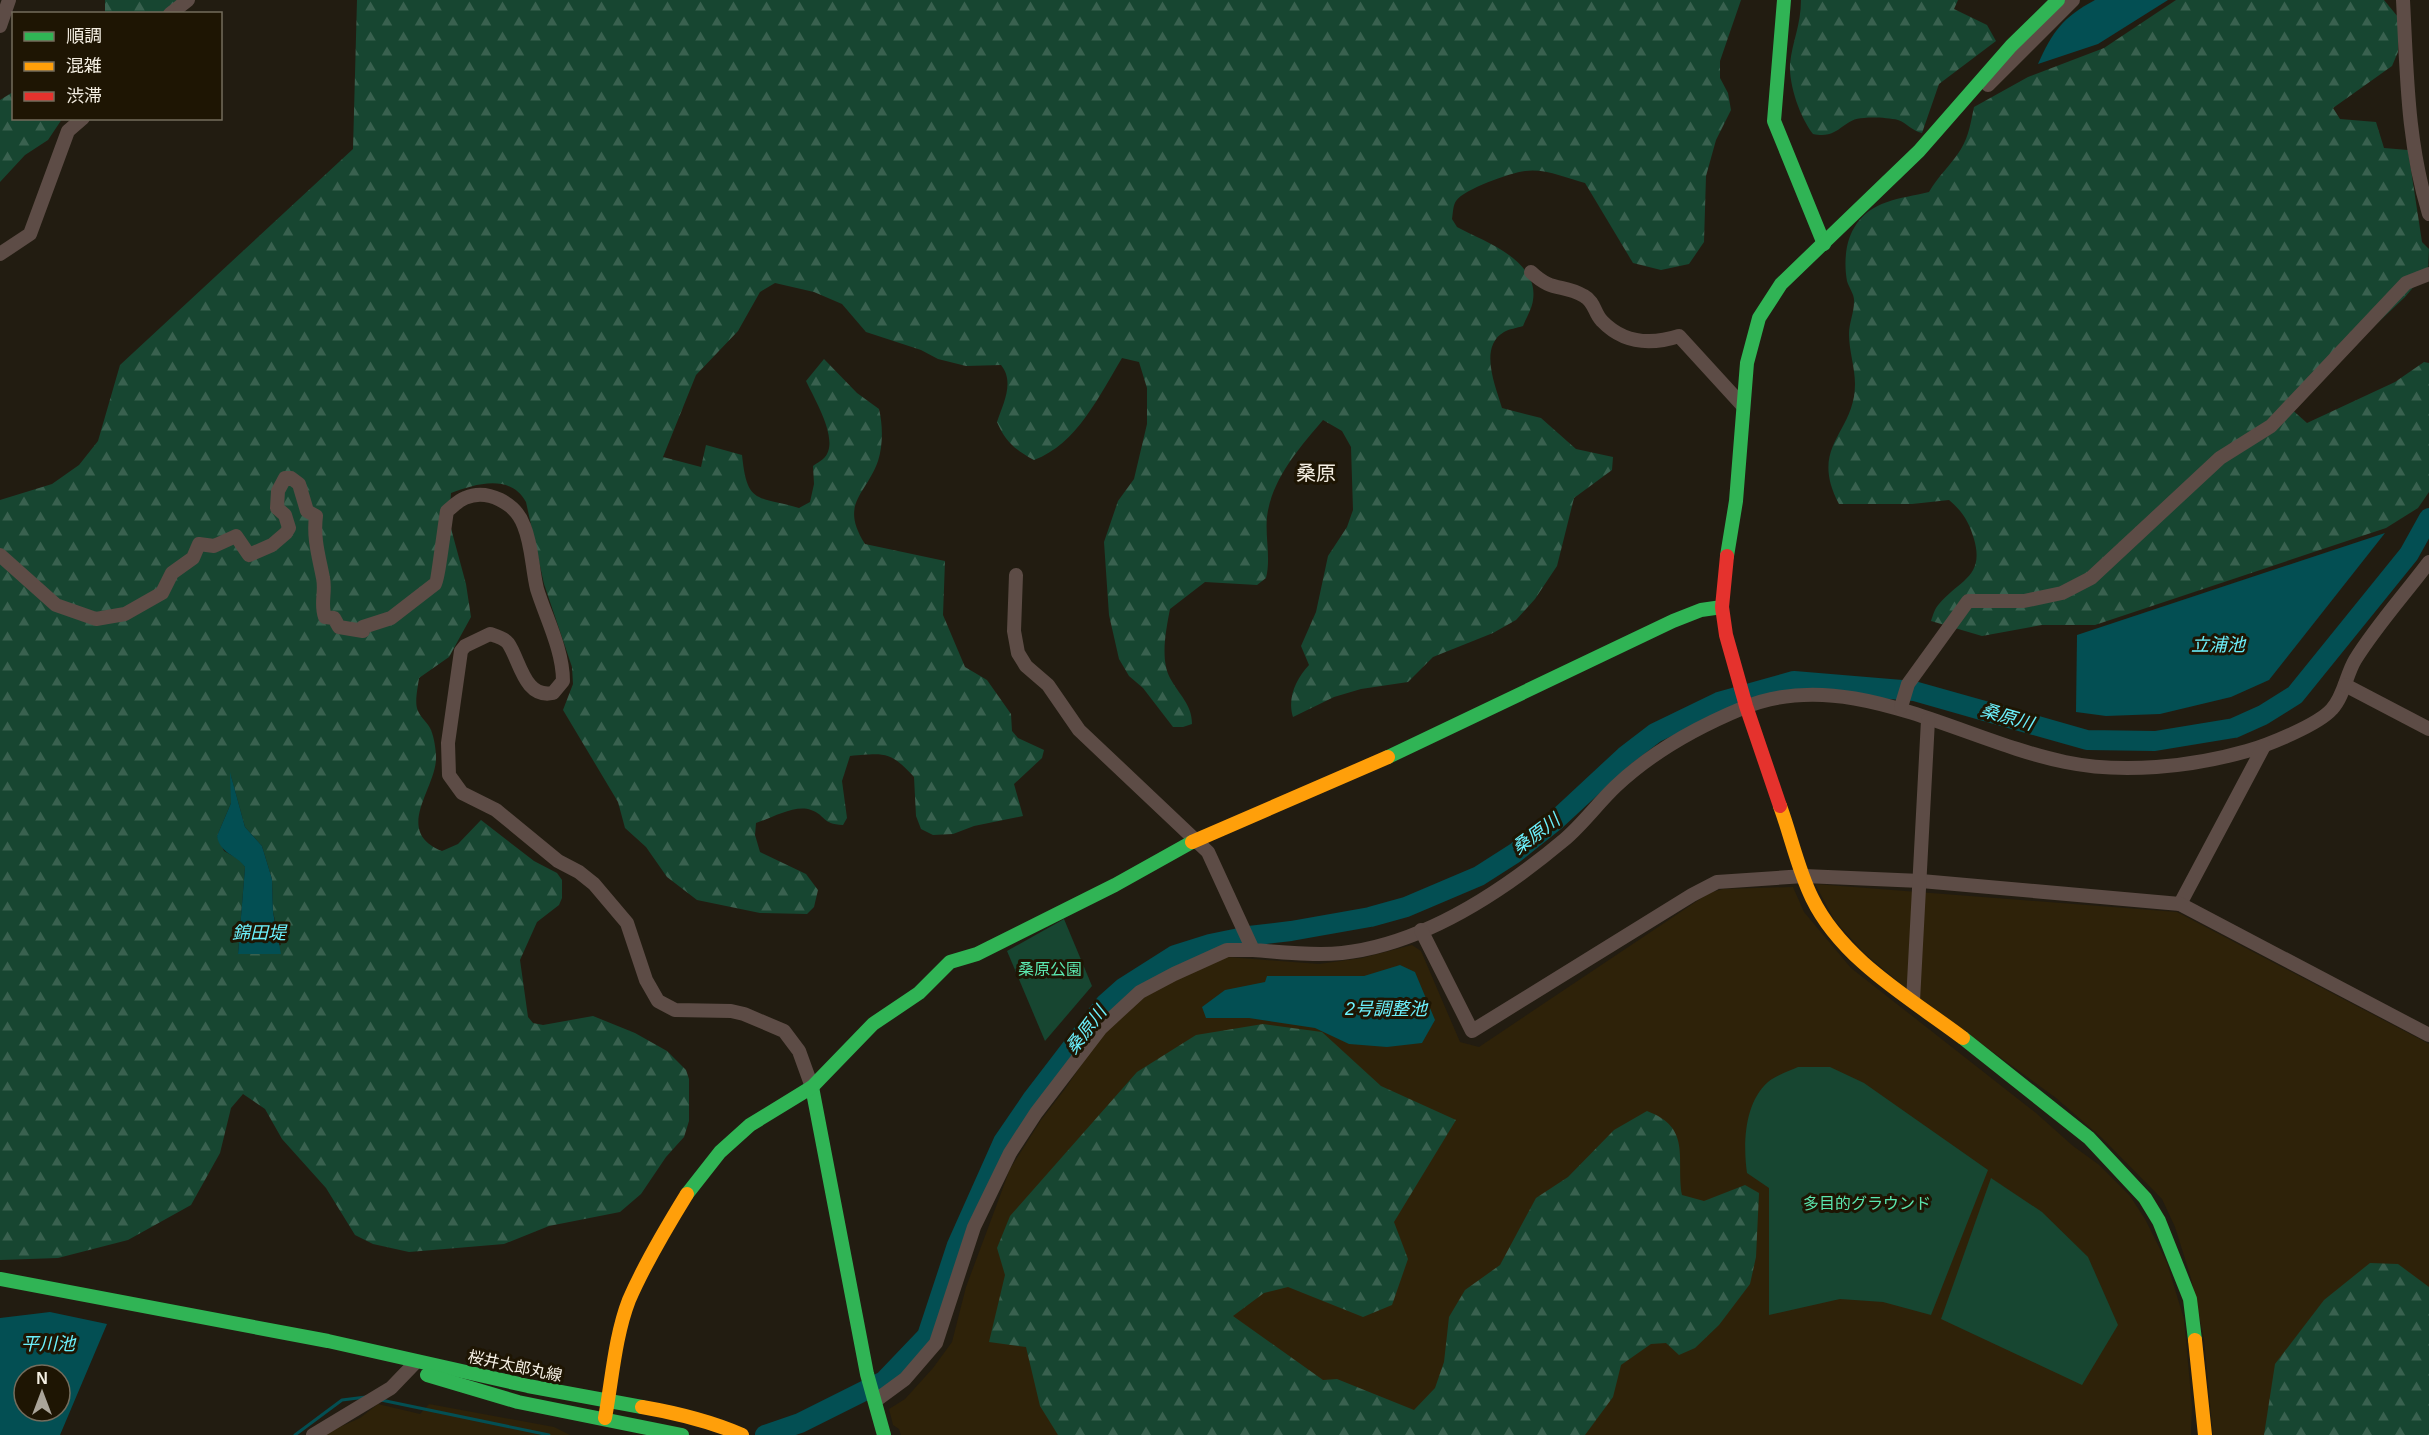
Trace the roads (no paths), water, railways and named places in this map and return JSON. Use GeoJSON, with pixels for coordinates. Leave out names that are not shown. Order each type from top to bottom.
{"type":"FeatureCollection","features":[{"type":"Feature","properties":{"kind":"street"},"geometry":{"type":"LineString","coordinates":[[0,26],[9,0]]}},
{"type":"Feature","properties":{"kind":"street"},"geometry":{"type":"LineString","coordinates":[[173,12],[188,0]]}},
{"type":"Feature","properties":{"kind":"street"},"geometry":{"type":"LineString","coordinates":[[1784,0],[1774,121],[1789,163],[1824,244]]}},
{"type":"Feature","properties":{"kind":"street"},"geometry":{"type":"LineString","coordinates":[[2058,0],[2011,46],[1941,128],[1781,284],[1759,318],[1747,363],[1736,501],[1722,607],[1746,706],[1812,898],[1841,942],[1864,963],[2089,1137],[2145,1198],[2159,1221],[2190,1299],[2205,1435]]}},
{"type":"Feature","properties":{"kind":"street"},"geometry":{"type":"LineString","coordinates":[[1941,128],[1954,122],[2073,0]]}},
{"type":"Feature","properties":{"kind":"street"},"geometry":{"type":"LineString","coordinates":[[2403,0],[2406,99],[2419,180],[2429,214]]}},
{"type":"Feature","properties":{"kind":"street"},"geometry":{"type":"LineString","coordinates":[[0,254],[30,234],[68,131],[81,120]]}},
{"type":"Feature","properties":{"kind":"street"},"geometry":{"type":"LineString","coordinates":[[1531,272],[1543,284],[1581,294],[1592,301],[1601,320],[1616,332],[1634,341],[1658,343],[1679,336],[1743,406]]}},
{"type":"Feature","properties":{"kind":"street"},"geometry":{"type":"LineString","coordinates":[[1901,707],[1908,684],[1968,601],[2024,601],[2062,592],[2091,578],[2220,458],[2271,426],[2406,283],[2429,274]]}},
{"type":"Feature","properties":{"kind":"street"},"geometry":{"type":"LineString","coordinates":[[0,555],[57,605],[96,619],[125,614],[162,593],[172,573],[193,558],[200,544],[214,546],[236,536],[249,555],[278,541],[289,528],[285,515],[277,508],[276,499],[285,478],[289,478],[299,484],[307,511],[316,516],[314,534],[324,579],[322,610],[325,617],[334,618],[339,627],[363,632],[363,627],[391,618],[435,584],[439,577],[438,559],[447,511],[462,499],[477,494],[495,497],[508,504],[524,525],[533,573],[561,662],[563,681],[559,690],[550,694],[536,690],[520,670],[507,642],[500,637],[490,634],[465,646],[460,651],[448,727],[449,775],[462,793],[496,810],[524,835],[558,861],[579,872],[600,890],[627,923],[646,980],[657,1001],[675,1010],[731,1011],[744,1014],[784,1031],[799,1052],[812,1087],[868,1377],[884,1435]]}},
{"type":"Feature","properties":{"kind":"street"},"geometry":{"type":"LineString","coordinates":[[874,1399],[883,1398],[905,1379],[936,1343],[974,1227],[1010,1153],[1101,1028],[1140,992],[1227,950],[1252,947],[1295,954],[1343,953],[1389,942],[1461,912],[1567,838],[1615,787],[1641,765],[1701,727],[1746,706],[1780,696],[1824,694],[1901,707],[1928,720],[2019,750],[2066,762],[2098,767],[2206,763],[2264,746],[2312,724],[2332,709],[2354,662],[2429,562]]}},
{"type":"Feature","properties":{"kind":"street"},"geometry":{"type":"LineString","coordinates":[[1016,575],[1014,631],[1018,653],[1022,660],[1048,685],[1079,730],[1208,852],[1252,947]]}},
{"type":"Feature","properties":{"kind":"street"},"geometry":{"type":"LineString","coordinates":[[605,1418],[620,1334],[629,1301],[666,1228],[688,1193],[720,1152],[750,1125],[812,1087],[873,1024],[919,993],[950,962],[977,954],[1115,885],[1196,840],[1390,756],[1673,621],[1701,610],[1722,607]]}},
{"type":"Feature","properties":{"kind":"street"},"geometry":{"type":"LineString","coordinates":[[2345,685],[2429,729]]}},
{"type":"Feature","properties":{"kind":"street"},"geometry":{"type":"LineString","coordinates":[[1913,1001],[1928,720]]}},
{"type":"Feature","properties":{"kind":"street"},"geometry":{"type":"LineString","coordinates":[[2180,904],[2264,746]]}},
{"type":"Feature","properties":{"kind":"street"},"geometry":{"type":"LineString","coordinates":[[1421,930],[1472,1031],[1707,886],[1744,879],[1804,876],[1921,881],[2180,904],[2429,1035]]}},
{"type":"Feature","properties":{"kind":"street","name":"桜井太郎丸線"},"geometry":{"type":"LineString","coordinates":[[0,1279],[328,1341],[413,1366],[518,1402],[682,1435]]}},
{"type":"Feature","properties":{"kind":"street"},"geometry":{"type":"LineString","coordinates":[[313,1435],[391,1388],[413,1366]]}},
{"type":"Feature","properties":{"kind":"street","name":"桜井太郎丸線"},"geometry":{"type":"LineString","coordinates":[[413,1366],[608,1400],[722,1426],[742,1435]]}},
{"type":"Feature","properties":{"kind":"water"},"geometry":{"type":"Polygon","coordinates":[[[2095,0],[2168,0],[2098,44],[2038,64],[2048,43],[2060,26],[2095,0]]]}},
{"type":"Feature","properties":{"kind":"water","name":"立浦池"},"geometry":{"type":"Polygon","coordinates":[[[2385,533],[2269,680],[2231,697],[2160,714],[2106,716],[2076,712],[2077,635],[2385,533]]]}},
{"type":"Feature","properties":{"kind":"water","name":"錦田堤"},"geometry":{"type":"Polygon","coordinates":[[[230,772],[245,827],[262,846],[272,879],[273,912],[281,954],[238,954],[245,867],[221,847],[217,836],[231,803],[230,772]]]}},
{"type":"Feature","properties":{"kind":"water","name":"2号調整池"},"geometry":{"type":"Polygon","coordinates":[[[1400,965],[1415,972],[1435,1020],[1422,1043],[1387,1047],[1349,1044],[1315,1028],[1249,1018],[1206,1018],[1202,1007],[1225,990],[1265,982],[1267,976],[1364,976],[1400,965]]]}},
{"type":"Feature","properties":{"kind":"water","name":"平川池"},"geometry":{"type":"Polygon","coordinates":[[[50,1312],[107,1324],[72,1407],[72,1363],[12,1363],[12,1423],[65,1423],[60,1435],[0,1435],[0,1318],[50,1312]]]}},
{"type":"Feature","properties":{"kind":"waterway","name":"桑原川"},"geometry":{"type":"LineString","coordinates":[[765,1435],[800,1423],[884,1381],[927,1336],[957,1245],[1003,1142],[1033,1098],[1105,1004],[1123,988],[1175,955],[1210,944],[1249,936],[1370,917],[1406,907],[1479,876],[1515,853],[1555,821],[1625,756],[1655,733],[1719,702],[1794,681],[1914,691],[2087,740],[2155,741],[2234,728],[2263,715],[2295,695],[2409,554],[2429,518]]}},
{"type":"Feature","properties":{"kind":"waterway"},"geometry":{"type":"LineString","coordinates":[[295,1435],[342,1400],[366,1397]]}},
{"type":"Feature","properties":{"kind":"waterway"},"geometry":{"type":"LineString","coordinates":[[381,1400],[549,1435]]}},
{"type":"Feature","properties":{"kind":"district","name":"桑原"},"geometry":{"type":"Point","coordinates":[1316,473]}},
{"type":"Feature","properties":{"kind":"park label","name":"桑原公園"},"geometry":{"type":"Point","coordinates":[1050,969]}},
{"type":"Feature","properties":{"kind":"park label","name":"多目的グラウンド"},"geometry":{"type":"Point","coordinates":[1867,1203]}}]}
